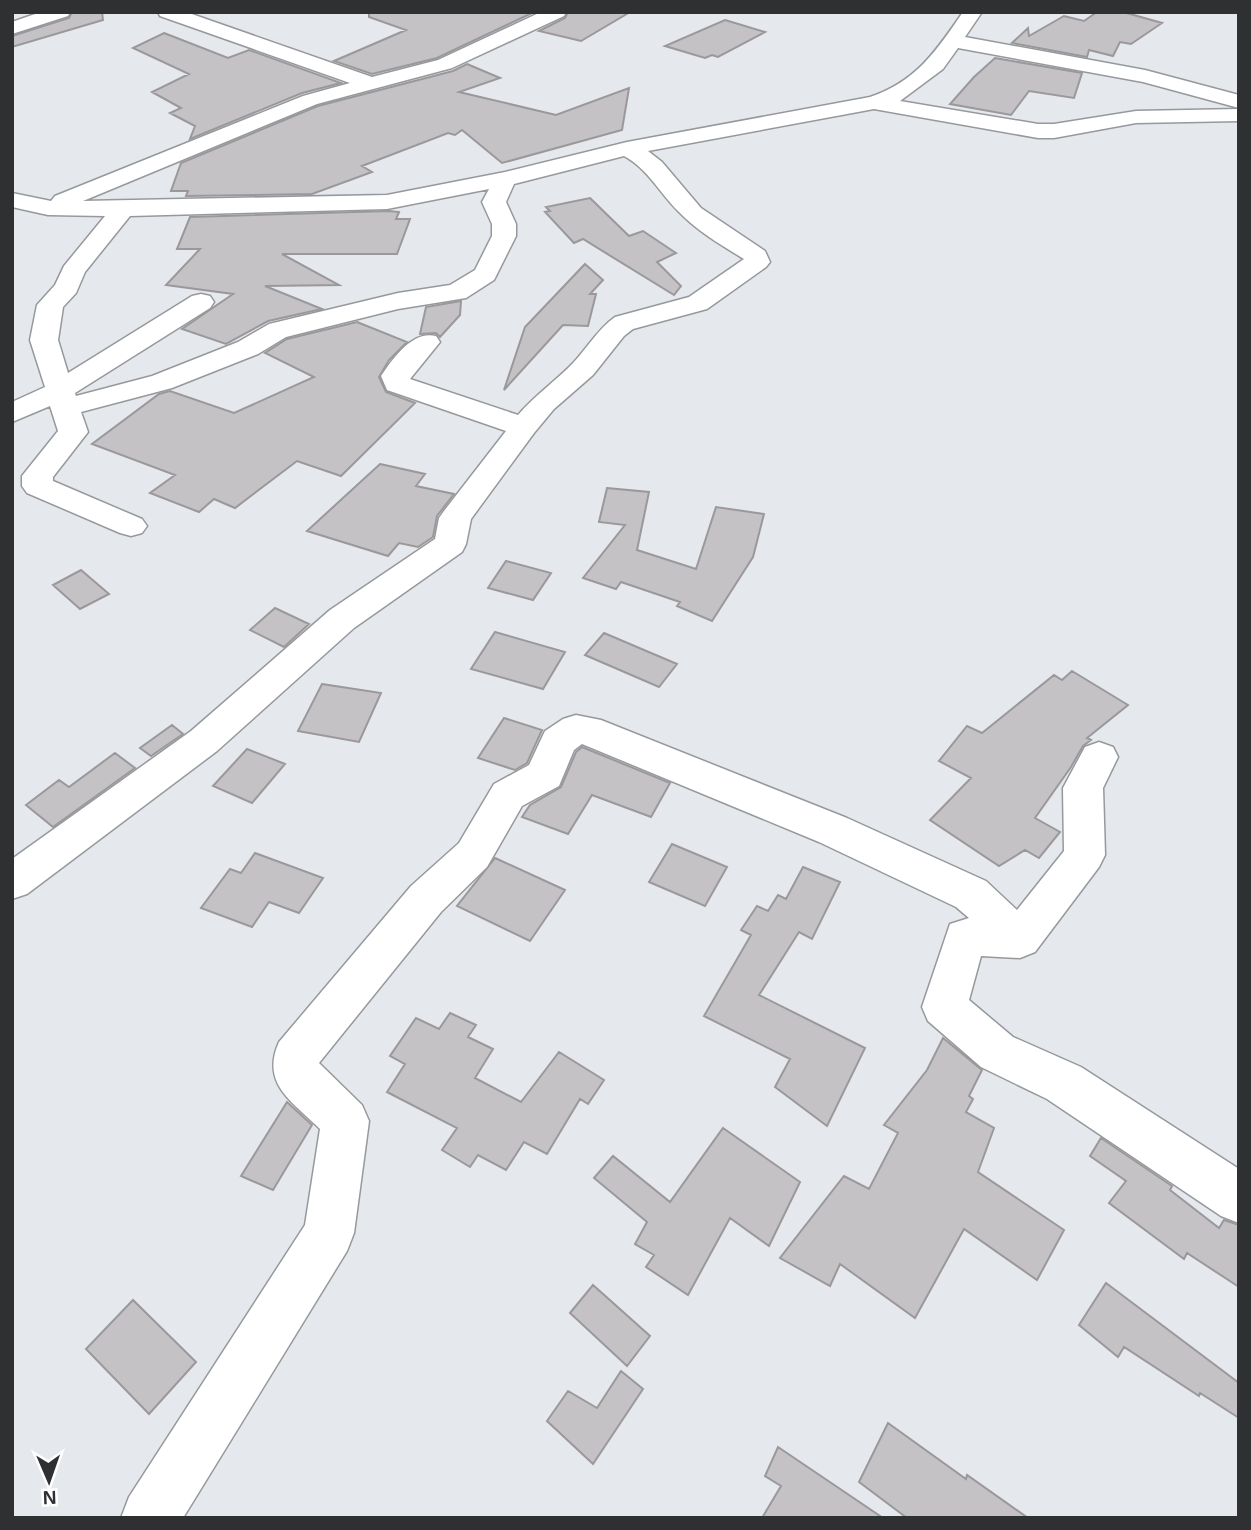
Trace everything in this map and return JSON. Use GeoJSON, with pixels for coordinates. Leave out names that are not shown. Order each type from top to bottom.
{"type":"FeatureCollection","features":[{"type":"Feature","properties":{"kind":"street"},"geometry":{"type":"LineString","coordinates":[[12,28],[61,12]]}},
{"type":"Feature","properties":{"kind":"street"},"geometry":{"type":"LineString","coordinates":[[167,12],[368,83]]}},
{"type":"Feature","properties":{"kind":"street"},"geometry":{"type":"LineString","coordinates":[[48,208],[310,100],[444,64],[557,12]]}},
{"type":"Feature","properties":{"kind":"street"},"geometry":{"type":"LineString","coordinates":[[12,200],[48,208],[123,209],[387,202],[505,179],[627,149],[814,112],[874,103],[897,95],[936,65],[974,12]]}},
{"type":"Feature","properties":{"kind":"street"},"geometry":{"type":"LineString","coordinates":[[954,41],[1145,76],[1239,102]]}},
{"type":"Feature","properties":{"kind":"street"},"geometry":{"type":"LineString","coordinates":[[874,103],[1038,131],[1054,131],[1136,117],[1239,116]]}},
{"type":"Feature","properties":{"kind":"street"},"geometry":{"type":"LineString","coordinates":[[12,882],[204,741],[342,619],[450,544],[456,518],[524,427],[544,403],[583,369],[614,330],[624,323],[698,303],[757,262],[757,257],[713,229],[685,205],[656,167],[643,156],[627,149]]}},
{"type":"Feature","properties":{"kind":"street"},"geometry":{"type":"LineString","coordinates":[[12,413],[62,400],[162,382],[248,348],[279,330],[299,327],[318,319],[398,301],[457,292],[485,275],[504,236],[504,225],[494,202],[505,179]]}},
{"type":"Feature","properties":{"kind":"street"},"geometry":{"type":"LineString","coordinates":[[123,209],[73,271],[67,288],[50,305],[44,340],[73,432],[37,476],[38,486],[131,526]]}},
{"type":"Feature","properties":{"kind":"street"},"geometry":{"type":"LineString","coordinates":[[62,400],[201,302]]}},
{"type":"Feature","properties":{"kind":"street"},"geometry":{"type":"LineString","coordinates":[[426,342],[394,376],[397,384],[524,427]]}},
{"type":"Feature","properties":{"kind":"street"},"geometry":{"type":"LineString","coordinates":[[150,1518],[328,1233],[345,1121],[295,1072],[295,1056],[426,899],[473,855],[508,795],[545,775],[558,741],[576,729],[588,730],[729,786],[833,830],[971,894],[1020,939]]}},
{"type":"Feature","properties":{"kind":"street"},"geometry":{"type":"LineString","coordinates":[[1020,939],[1085,855],[1083,788],[1099,757]]}},
{"type":"Feature","properties":{"kind":"street"},"geometry":{"type":"LineString","coordinates":[[1020,939],[965,937],[944,1007],[997,1052],[1064,1083],[1239,1198]]}},
{"type":"Feature","properties":{"kind":"building"},"geometry":{"type":"Polygon","coordinates":[[[72,12],[102,12],[103,20],[12,47],[12,36],[69,18],[72,12]]]}},
{"type":"Feature","properties":{"kind":"building"},"geometry":{"type":"Polygon","coordinates":[[[369,12],[534,12],[437,58],[372,74],[334,61],[406,30],[369,17],[369,12]]]}},
{"type":"Feature","properties":{"kind":"building"},"geometry":{"type":"Polygon","coordinates":[[[568,12],[630,12],[581,41],[539,31],[565,18],[568,12]]]}},
{"type":"Feature","properties":{"kind":"building"},"geometry":{"type":"Polygon","coordinates":[[[1097,12],[1123,12],[1162,23],[1131,44],[1120,42],[1113,56],[1089,50],[1087,57],[1012,43],[1028,28],[1029,36],[1064,16],[1084,21],[1097,12]]]}},
{"type":"Feature","properties":{"kind":"building"},"geometry":{"type":"Polygon","coordinates":[[[725,20],[765,32],[718,57],[712,55],[705,58],[665,46],[725,20]]]}},
{"type":"Feature","properties":{"kind":"building"},"geometry":{"type":"Polygon","coordinates":[[[164,33],[228,58],[249,50],[341,83],[302,93],[190,139],[195,126],[170,113],[181,108],[152,92],[189,74],[133,48],[164,33]]]}},
{"type":"Feature","properties":{"kind":"building"},"geometry":{"type":"Polygon","coordinates":[[[995,58],[1082,73],[1074,98],[1029,91],[1011,115],[950,104],[995,58]]]}},
{"type":"Feature","properties":{"kind":"building"},"geometry":{"type":"Polygon","coordinates":[[[467,64],[500,78],[459,92],[556,115],[629,88],[622,130],[502,163],[462,130],[455,135],[448,133],[362,166],[372,172],[312,194],[186,196],[188,191],[171,191],[181,163],[318,106],[453,71],[467,64]]]}},
{"type":"Feature","properties":{"kind":"building"},"geometry":{"type":"Polygon","coordinates":[[[590,198],[629,236],[643,231],[676,253],[657,262],[681,286],[674,295],[583,239],[574,243],[545,212],[550,211],[546,207],[590,198]]]}},
{"type":"Feature","properties":{"kind":"building"},"geometry":{"type":"Polygon","coordinates":[[[399,212],[396,219],[410,219],[397,254],[282,254],[339,285],[265,286],[322,309],[268,321],[226,344],[182,329],[233,294],[166,285],[200,249],[177,249],[190,217],[399,212]]]}},
{"type":"Feature","properties":{"kind":"building"},"geometry":{"type":"Polygon","coordinates":[[[585,264],[603,280],[590,294],[596,294],[588,326],[563,325],[504,390],[525,327],[585,264]]]}},
{"type":"Feature","properties":{"kind":"building"},"geometry":{"type":"Polygon","coordinates":[[[461,301],[460,315],[440,337],[436,333],[420,334],[426,307],[461,301]]]}},
{"type":"Feature","properties":{"kind":"building"},"geometry":{"type":"Polygon","coordinates":[[[357,322],[407,342],[389,360],[379,377],[386,392],[415,403],[341,476],[297,461],[235,508],[214,499],[199,512],[150,493],[175,475],[92,444],[159,394],[170,391],[234,413],[314,377],[265,353],[287,339],[357,322]]]}},
{"type":"Feature","properties":{"kind":"building"},"geometry":{"type":"Polygon","coordinates":[[[380,464],[425,474],[416,486],[454,494],[437,516],[433,537],[418,547],[399,543],[388,556],[307,531],[380,464]]]}},
{"type":"Feature","properties":{"kind":"building"},"geometry":{"type":"Polygon","coordinates":[[[607,488],[649,492],[637,550],[696,569],[716,507],[764,514],[753,557],[712,621],[677,606],[680,602],[621,582],[616,589],[583,578],[625,525],[599,522],[607,488]]]}},
{"type":"Feature","properties":{"kind":"building"},"geometry":{"type":"Polygon","coordinates":[[[506,561],[551,573],[533,600],[488,588],[506,561]]]}},
{"type":"Feature","properties":{"kind":"building"},"geometry":{"type":"Polygon","coordinates":[[[81,570],[109,594],[80,609],[53,585],[81,570]]]}},
{"type":"Feature","properties":{"kind":"building"},"geometry":{"type":"Polygon","coordinates":[[[275,608],[309,624],[284,647],[250,630],[275,608]]]}},
{"type":"Feature","properties":{"kind":"building"},"geometry":{"type":"Polygon","coordinates":[[[495,632],[565,652],[543,689],[471,669],[495,632]]]}},
{"type":"Feature","properties":{"kind":"building"},"geometry":{"type":"Polygon","coordinates":[[[604,633],[677,664],[659,687],[585,655],[604,633]]]}},
{"type":"Feature","properties":{"kind":"building"},"geometry":{"type":"Polygon","coordinates":[[[1072,671],[1128,705],[1087,738],[1091,740],[1083,746],[1035,818],[1060,832],[1039,858],[1025,850],[999,866],[930,820],[971,778],[939,761],[967,726],[982,733],[1054,675],[1062,680],[1072,671]]]}},
{"type":"Feature","properties":{"kind":"building"},"geometry":{"type":"Polygon","coordinates":[[[322,684],[381,693],[359,742],[298,731],[322,684]]]}},
{"type":"Feature","properties":{"kind":"building"},"geometry":{"type":"Polygon","coordinates":[[[504,718],[542,730],[527,763],[515,770],[478,758],[504,718]]]}},
{"type":"Feature","properties":{"kind":"building"},"geometry":{"type":"Polygon","coordinates":[[[172,725],[183,734],[151,756],[140,748],[172,725]]]}},
{"type":"Feature","properties":{"kind":"building"},"geometry":{"type":"Polygon","coordinates":[[[582,747],[670,783],[651,817],[592,795],[568,834],[522,817],[530,805],[561,787],[576,752],[582,747]]]}},
{"type":"Feature","properties":{"kind":"building"},"geometry":{"type":"Polygon","coordinates":[[[247,749],[285,764],[252,803],[213,786],[247,749]]]}},
{"type":"Feature","properties":{"kind":"building"},"geometry":{"type":"Polygon","coordinates":[[[115,753],[135,768],[53,827],[26,805],[59,780],[69,787],[115,753]]]}},
{"type":"Feature","properties":{"kind":"building"},"geometry":{"type":"Polygon","coordinates":[[[672,844],[727,867],[705,906],[649,882],[672,844]]]}},
{"type":"Feature","properties":{"kind":"building"},"geometry":{"type":"Polygon","coordinates":[[[255,853],[323,878],[299,913],[269,902],[252,927],[201,908],[230,869],[241,873],[255,853]]]}},
{"type":"Feature","properties":{"kind":"building"},"geometry":{"type":"Polygon","coordinates":[[[495,858],[565,890],[530,941],[457,906],[495,858]]]}},
{"type":"Feature","properties":{"kind":"building"},"geometry":{"type":"Polygon","coordinates":[[[803,867],[840,882],[812,939],[799,932],[759,995],[865,1048],[827,1126],[775,1087],[790,1059],[704,1016],[751,935],[741,930],[757,906],[768,911],[778,895],[786,899],[803,867]]]}},
{"type":"Feature","properties":{"kind":"building"},"geometry":{"type":"Polygon","coordinates":[[[450,1013],[476,1025],[468,1037],[493,1049],[475,1078],[521,1102],[559,1052],[604,1080],[588,1104],[580,1099],[547,1154],[524,1142],[506,1170],[478,1155],[470,1167],[442,1150],[457,1128],[387,1092],[405,1064],[390,1056],[416,1018],[439,1029],[450,1013]]]}},
{"type":"Feature","properties":{"kind":"building"},"geometry":{"type":"Polygon","coordinates":[[[943,1038],[982,1070],[969,1096],[973,1099],[966,1112],[994,1128],[978,1172],[1064,1230],[1037,1280],[964,1229],[915,1318],[840,1264],[830,1286],[780,1258],[844,1176],[869,1189],[898,1133],[884,1125],[927,1070],[943,1038]]]}},
{"type":"Feature","properties":{"kind":"building"},"geometry":{"type":"Polygon","coordinates":[[[287,1102],[312,1125],[273,1190],[241,1176],[287,1102]]]}},
{"type":"Feature","properties":{"kind":"building"},"geometry":{"type":"Polygon","coordinates":[[[723,1128],[800,1182],[769,1246],[730,1218],[688,1295],[646,1267],[654,1255],[635,1244],[647,1222],[594,1178],[613,1156],[670,1202],[723,1128]]]}},
{"type":"Feature","properties":{"kind":"building"},"geometry":{"type":"Polygon","coordinates":[[[1101,1138],[1172,1186],[1170,1190],[1219,1228],[1224,1220],[1239,1225],[1239,1287],[1187,1253],[1184,1259],[1109,1203],[1126,1181],[1090,1156],[1101,1138]]]}},
{"type":"Feature","properties":{"kind":"building"},"geometry":{"type":"Polygon","coordinates":[[[1106,1283],[1239,1383],[1239,1418],[1200,1393],[1199,1396],[1124,1347],[1118,1357],[1079,1325],[1106,1283]]]}},
{"type":"Feature","properties":{"kind":"building"},"geometry":{"type":"Polygon","coordinates":[[[593,1285],[650,1336],[627,1366],[570,1313],[593,1285]]]}},
{"type":"Feature","properties":{"kind":"building"},"geometry":{"type":"Polygon","coordinates":[[[133,1300],[196,1362],[149,1414],[86,1349],[133,1300]]]}},
{"type":"Feature","properties":{"kind":"building"},"geometry":{"type":"Polygon","coordinates":[[[621,1371],[643,1389],[593,1464],[547,1421],[568,1391],[597,1408],[621,1371]]]}},
{"type":"Feature","properties":{"kind":"building"},"geometry":{"type":"Polygon","coordinates":[[[888,1423],[966,1479],[967,1475],[1028,1518],[907,1518],[859,1482],[888,1423]]]}},
{"type":"Feature","properties":{"kind":"building"},"geometry":{"type":"Polygon","coordinates":[[[778,1447],[883,1518],[762,1518],[781,1486],[765,1476],[778,1447]]]}}]}
